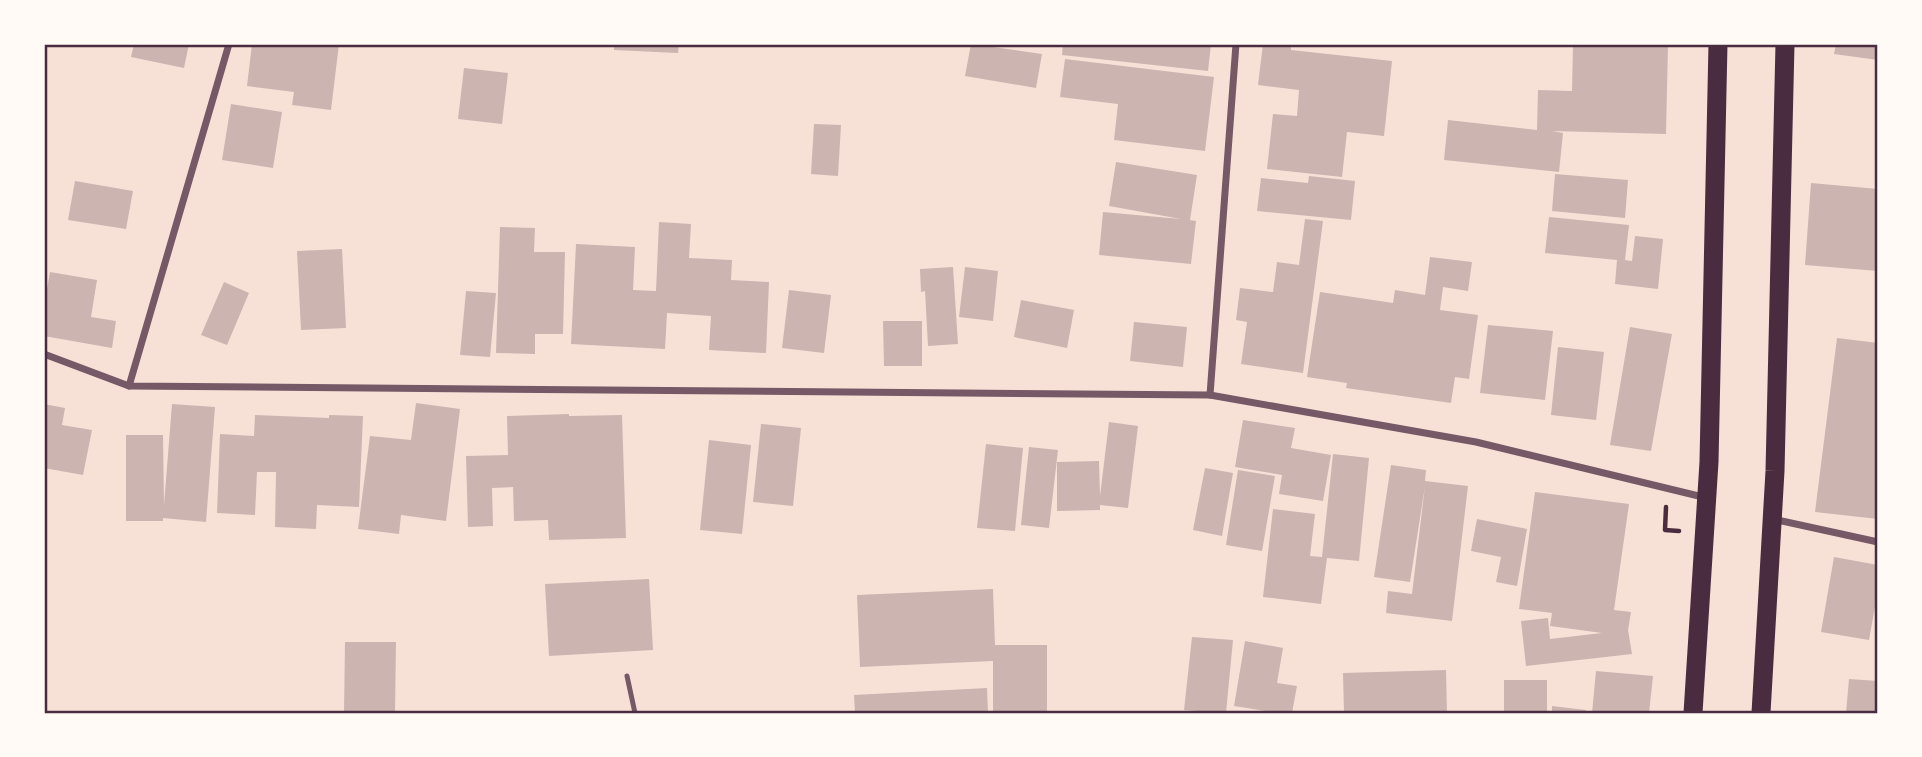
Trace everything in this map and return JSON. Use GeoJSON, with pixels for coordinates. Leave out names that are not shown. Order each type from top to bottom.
{"type":"FeatureCollection","features":[{"type":"Feature","properties":{"kind":"highway"},"geometry":{"type":"LineString","coordinates":[[1693,713],[1709,462],[1718,44]]}},
{"type":"Feature","properties":{"kind":"highway"},"geometry":{"type":"LineString","coordinates":[[1761,713],[1775,471],[1786,44]]}},
{"type":"Feature","properties":{"kind":"street"},"geometry":{"type":"LineString","coordinates":[[129,386],[229,44]]}},
{"type":"Feature","properties":{"kind":"street"},"geometry":{"type":"LineString","coordinates":[[1210,396],[1236,44]]}},
{"type":"Feature","properties":{"kind":"street"},"geometry":{"type":"LineString","coordinates":[[44,354],[129,386],[1210,396],[1476,442],[1707,498]]}},
{"type":"Feature","properties":{"kind":"street"},"geometry":{"type":"LineString","coordinates":[[1772,519],[1878,542]]}},
{"type":"Feature","properties":{"kind":"lane"},"geometry":{"type":"LineString","coordinates":[[627,677],[635,713]]}},
{"type":"Feature","properties":{"kind":"building"},"geometry":{"type":"Polygon","coordinates":[[[134,44],[189,44],[184,68],[131,57],[134,44]]]}},
{"type":"Feature","properties":{"kind":"building"},"geometry":{"type":"Polygon","coordinates":[[[252,44],[339,44],[331,110],[292,105],[294,92],[247,86],[252,44]]]}},
{"type":"Feature","properties":{"kind":"building"},"geometry":{"type":"Polygon","coordinates":[[[614,44],[679,44],[678,53],[614,50],[614,44]]]}},
{"type":"Feature","properties":{"kind":"building"},"geometry":{"type":"Polygon","coordinates":[[[971,44],[1042,54],[1036,88],[965,76],[971,44]]]}},
{"type":"Feature","properties":{"kind":"building"},"geometry":{"type":"Polygon","coordinates":[[[1063,44],[1211,44],[1208,71],[1062,55],[1063,44]]]}},
{"type":"Feature","properties":{"kind":"building"},"geometry":{"type":"Polygon","coordinates":[[[1263,44],[1291,44],[1291,50],[1392,61],[1384,136],[1347,132],[1342,177],[1267,169],[1273,114],[1297,116],[1299,90],[1258,85],[1263,44]]]}},
{"type":"Feature","properties":{"kind":"building"},"geometry":{"type":"Polygon","coordinates":[[[1573,44],[1668,44],[1666,134],[1552,131],[1563,133],[1559,172],[1444,160],[1448,120],[1537,130],[1538,90],[1572,91],[1573,44]]]}},
{"type":"Feature","properties":{"kind":"building"},"geometry":{"type":"Polygon","coordinates":[[[1836,44],[1878,44],[1878,60],[1834,54],[1836,44]]]}},
{"type":"Feature","properties":{"kind":"building"},"geometry":{"type":"Polygon","coordinates":[[[1065,59],[1214,77],[1205,151],[1114,140],[1118,104],[1060,97],[1065,59]]]}},
{"type":"Feature","properties":{"kind":"building"},"geometry":{"type":"Polygon","coordinates":[[[464,68],[508,73],[502,124],[458,119],[464,68]]]}},
{"type":"Feature","properties":{"kind":"building"},"geometry":{"type":"Polygon","coordinates":[[[231,104],[282,112],[273,168],[222,160],[231,104]]]}},
{"type":"Feature","properties":{"kind":"building"},"geometry":{"type":"Polygon","coordinates":[[[814,124],[841,125],[838,176],[811,174],[814,124]]]}},
{"type":"Feature","properties":{"kind":"building"},"geometry":{"type":"Polygon","coordinates":[[[1116,162],[1197,175],[1190,220],[1196,221],[1191,264],[1099,255],[1103,212],[1181,219],[1109,206],[1116,162]]]}},
{"type":"Feature","properties":{"kind":"building"},"geometry":{"type":"Polygon","coordinates":[[[1555,174],[1628,180],[1625,218],[1552,211],[1555,174]]]}},
{"type":"Feature","properties":{"kind":"building"},"geometry":{"type":"Polygon","coordinates":[[[1309,176],[1355,181],[1351,220],[1257,211],[1261,178],[1308,183],[1309,176]]]}},
{"type":"Feature","properties":{"kind":"building"},"geometry":{"type":"Polygon","coordinates":[[[75,181],[133,191],[126,229],[68,220],[75,181]]]}},
{"type":"Feature","properties":{"kind":"building"},"geometry":{"type":"Polygon","coordinates":[[[1811,183],[1878,189],[1878,271],[1805,265],[1811,183]]]}},
{"type":"Feature","properties":{"kind":"building"},"geometry":{"type":"Polygon","coordinates":[[[1549,217],[1629,225],[1625,260],[1632,261],[1635,236],[1663,239],[1658,289],[1615,284],[1617,260],[1545,253],[1549,217]]]}},
{"type":"Feature","properties":{"kind":"building"},"geometry":{"type":"Polygon","coordinates":[[[1305,219],[1323,221],[1303,373],[1241,364],[1247,322],[1236,320],[1240,288],[1273,292],[1277,262],[1299,265],[1305,219]]]}},
{"type":"Feature","properties":{"kind":"building"},"geometry":{"type":"Polygon","coordinates":[[[659,222],[691,224],[689,258],[732,260],[731,280],[769,282],[766,353],[709,350],[711,316],[667,313],[665,349],[571,344],[576,244],[635,247],[633,290],[656,291],[659,222]]]}},
{"type":"Feature","properties":{"kind":"building"},"geometry":{"type":"Polygon","coordinates":[[[500,227],[535,228],[534,252],[565,252],[563,334],[535,334],[535,354],[496,353],[500,227]]]}},
{"type":"Feature","properties":{"kind":"building"},"geometry":{"type":"Polygon","coordinates":[[[342,249],[346,328],[301,330],[297,251],[342,249]]]}},
{"type":"Feature","properties":{"kind":"building"},"geometry":{"type":"Polygon","coordinates":[[[1430,257],[1472,262],[1468,291],[1443,287],[1440,310],[1478,315],[1469,379],[1455,377],[1451,403],[1346,388],[1347,383],[1307,377],[1320,292],[1393,303],[1395,290],[1425,295],[1430,257]]]}},
{"type":"Feature","properties":{"kind":"building"},"geometry":{"type":"Polygon","coordinates":[[[953,267],[958,344],[928,346],[925,291],[921,292],[920,269],[953,267]]]}},
{"type":"Feature","properties":{"kind":"building"},"geometry":{"type":"Polygon","coordinates":[[[965,267],[998,271],[993,321],[959,317],[965,267]]]}},
{"type":"Feature","properties":{"kind":"building"},"geometry":{"type":"Polygon","coordinates":[[[50,272],[97,280],[91,317],[116,321],[112,348],[44,336],[44,305],[50,272]]]}},
{"type":"Feature","properties":{"kind":"building"},"geometry":{"type":"Polygon","coordinates":[[[224,282],[249,293],[227,345],[201,335],[224,282]]]}},
{"type":"Feature","properties":{"kind":"building"},"geometry":{"type":"Polygon","coordinates":[[[789,290],[831,295],[824,353],[782,348],[789,290]]]}},
{"type":"Feature","properties":{"kind":"building"},"geometry":{"type":"Polygon","coordinates":[[[466,291],[496,293],[490,357],[460,355],[466,291]]]}},
{"type":"Feature","properties":{"kind":"building"},"geometry":{"type":"Polygon","coordinates":[[[1021,300],[1074,310],[1067,348],[1014,337],[1021,300]]]}},
{"type":"Feature","properties":{"kind":"building"},"geometry":{"type":"Polygon","coordinates":[[[883,321],[922,321],[922,366],[884,366],[883,321]]]}},
{"type":"Feature","properties":{"kind":"building"},"geometry":{"type":"Polygon","coordinates":[[[1134,322],[1187,327],[1183,367],[1130,361],[1134,322]]]}},
{"type":"Feature","properties":{"kind":"building"},"geometry":{"type":"Polygon","coordinates":[[[1488,325],[1553,331],[1545,400],[1480,393],[1488,325]]]}},
{"type":"Feature","properties":{"kind":"building"},"geometry":{"type":"Polygon","coordinates":[[[1630,327],[1672,334],[1651,451],[1610,445],[1630,327]]]}},
{"type":"Feature","properties":{"kind":"building"},"geometry":{"type":"Polygon","coordinates":[[[1837,338],[1878,343],[1878,519],[1815,512],[1837,338]]]}},
{"type":"Feature","properties":{"kind":"building"},"geometry":{"type":"Polygon","coordinates":[[[1558,347],[1604,352],[1596,420],[1551,415],[1558,347]]]}},
{"type":"Feature","properties":{"kind":"building"},"geometry":{"type":"Polygon","coordinates":[[[416,403],[460,409],[446,521],[401,515],[399,534],[358,529],[370,436],[411,440],[416,403]]]}},
{"type":"Feature","properties":{"kind":"building"},"geometry":{"type":"Polygon","coordinates":[[[44,404],[65,408],[62,425],[92,430],[83,475],[44,468],[44,404]]]}},
{"type":"Feature","properties":{"kind":"building"},"geometry":{"type":"Polygon","coordinates":[[[172,404],[215,407],[206,522],[163,518],[163,521],[126,521],[126,435],[163,435],[164,505],[172,404]]]}},
{"type":"Feature","properties":{"kind":"building"},"geometry":{"type":"Polygon","coordinates":[[[255,415],[329,418],[329,415],[363,416],[359,507],[317,505],[316,529],[275,527],[276,472],[257,472],[255,515],[217,513],[220,434],[254,436],[255,415]]]}},
{"type":"Feature","properties":{"kind":"building"},"geometry":{"type":"Polygon","coordinates":[[[622,415],[626,538],[549,540],[548,520],[514,521],[513,487],[492,488],[493,526],[468,527],[466,456],[508,455],[507,416],[622,415]]]}},
{"type":"Feature","properties":{"kind":"building"},"geometry":{"type":"Polygon","coordinates":[[[1243,420],[1295,428],[1291,448],[1331,455],[1323,501],[1279,494],[1282,475],[1235,467],[1243,420]]]}},
{"type":"Feature","properties":{"kind":"building"},"geometry":{"type":"Polygon","coordinates":[[[1109,422],[1138,426],[1128,508],[1100,505],[1100,510],[1057,511],[1057,462],[1099,461],[1100,496],[1109,422]]]}},
{"type":"Feature","properties":{"kind":"building"},"geometry":{"type":"Polygon","coordinates":[[[761,424],[801,428],[793,506],[753,502],[761,424]]]}},
{"type":"Feature","properties":{"kind":"building"},"geometry":{"type":"Polygon","coordinates":[[[709,440],[751,445],[742,534],[700,530],[709,440]]]}},
{"type":"Feature","properties":{"kind":"building"},"geometry":{"type":"Polygon","coordinates":[[[986,444],[1023,448],[1015,531],[977,528],[986,444]]]}},
{"type":"Feature","properties":{"kind":"building"},"geometry":{"type":"Polygon","coordinates":[[[1029,447],[1058,450],[1049,528],[1021,525],[1029,447]]]}},
{"type":"Feature","properties":{"kind":"building"},"geometry":{"type":"Polygon","coordinates":[[[1333,454],[1369,458],[1359,561],[1327,558],[1321,604],[1263,597],[1273,509],[1315,514],[1310,556],[1322,557],[1333,454]]]}},
{"type":"Feature","properties":{"kind":"building"},"geometry":{"type":"Polygon","coordinates":[[[1391,465],[1426,470],[1425,481],[1468,486],[1452,621],[1386,613],[1388,591],[1412,594],[1425,486],[1410,582],[1374,577],[1391,465]]]}},
{"type":"Feature","properties":{"kind":"building"},"geometry":{"type":"Polygon","coordinates":[[[1205,468],[1233,473],[1222,536],[1193,530],[1205,468]]]}},
{"type":"Feature","properties":{"kind":"building"},"geometry":{"type":"Polygon","coordinates":[[[1238,470],[1275,476],[1262,551],[1226,545],[1238,470]]]}},
{"type":"Feature","properties":{"kind":"building"},"geometry":{"type":"Polygon","coordinates":[[[1535,492],[1629,504],[1614,610],[1631,612],[1628,630],[1632,654],[1526,666],[1521,621],[1548,618],[1550,639],[1602,633],[1550,626],[1552,613],[1519,609],[1535,492]]]}},
{"type":"Feature","properties":{"kind":"building"},"geometry":{"type":"Polygon","coordinates":[[[1477,519],[1527,529],[1517,586],[1496,582],[1501,557],[1471,551],[1477,519]]]}},
{"type":"Feature","properties":{"kind":"building"},"geometry":{"type":"Polygon","coordinates":[[[1834,557],[1878,565],[1878,590],[1869,640],[1821,632],[1834,557]]]}},
{"type":"Feature","properties":{"kind":"building"},"geometry":{"type":"Polygon","coordinates":[[[649,579],[653,650],[549,656],[545,584],[649,579]]]}},
{"type":"Feature","properties":{"kind":"building"},"geometry":{"type":"Polygon","coordinates":[[[993,589],[995,645],[1047,645],[1047,713],[993,713],[993,661],[860,667],[857,595],[993,589]]]}},
{"type":"Feature","properties":{"kind":"building"},"geometry":{"type":"Polygon","coordinates":[[[1192,637],[1233,640],[1226,713],[1184,710],[1192,637]]]}},
{"type":"Feature","properties":{"kind":"building"},"geometry":{"type":"Polygon","coordinates":[[[1245,641],[1283,648],[1277,683],[1297,686],[1292,713],[1234,706],[1245,641]]]}},
{"type":"Feature","properties":{"kind":"building"},"geometry":{"type":"Polygon","coordinates":[[[345,642],[396,642],[395,713],[344,713],[345,642]]]}},
{"type":"Feature","properties":{"kind":"building"},"geometry":{"type":"Polygon","coordinates":[[[1446,670],[1447,713],[1344,713],[1343,673],[1446,670]]]}},
{"type":"Feature","properties":{"kind":"building"},"geometry":{"type":"Polygon","coordinates":[[[1596,671],[1653,676],[1649,713],[1592,713],[1596,671]]]}},
{"type":"Feature","properties":{"kind":"building"},"geometry":{"type":"Polygon","coordinates":[[[1849,679],[1878,681],[1878,713],[1846,713],[1849,679]]]}},
{"type":"Feature","properties":{"kind":"building"},"geometry":{"type":"Polygon","coordinates":[[[1504,680],[1547,680],[1547,713],[1504,713],[1504,680]]]}},
{"type":"Feature","properties":{"kind":"building"},"geometry":{"type":"Polygon","coordinates":[[[987,688],[988,713],[855,713],[854,695],[987,688]]]}},
{"type":"Feature","properties":{"kind":"building"},"geometry":{"type":"Polygon","coordinates":[[[1552,706],[1586,710],[1586,713],[1552,713],[1552,706]]]}}]}
